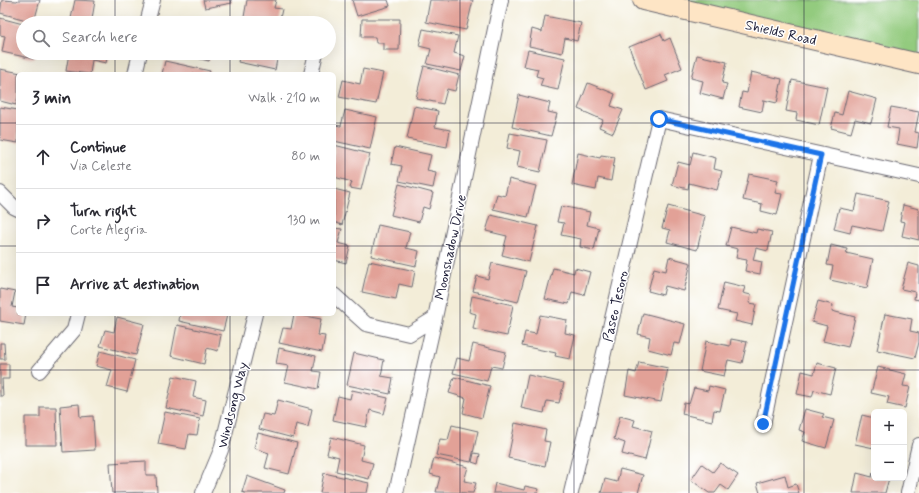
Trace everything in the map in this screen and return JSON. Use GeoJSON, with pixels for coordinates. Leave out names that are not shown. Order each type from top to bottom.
{"type":"FeatureCollection","features":[{"type":"Feature","properties":{"kind":"street"},"geometry":{"type":"LineString","coordinates":[[150,16],[153,0]]}},
{"type":"Feature","properties":{"kind":"street","name":"Moonshadow Drive"},"geometry":{"type":"LineString","coordinates":[[396,493],[435,318],[501,0]]}},
{"type":"Feature","properties":{"kind":"street","name":"Shields Road"},"geometry":{"type":"LineString","coordinates":[[642,0],[919,64]]}},
{"type":"Feature","properties":{"kind":"street"},"geometry":{"type":"LineString","coordinates":[[135,72],[138,60]]}},
{"type":"Feature","properties":{"kind":"street"},"geometry":{"type":"LineString","coordinates":[[311,72],[314,60]]}},
{"type":"Feature","properties":{"kind":"street","name":"Paseo Tesoro"},"geometry":{"type":"LineString","coordinates":[[571,493],[659,119],[821,155]]}},
{"type":"Feature","properties":{"kind":"street"},"geometry":{"type":"LineString","coordinates":[[763,424],[821,155],[919,176]]}},
{"type":"Feature","properties":{"kind":"street"},"geometry":{"type":"LineString","coordinates":[[0,194],[16,208]]}},
{"type":"Feature","properties":{"kind":"street"},"geometry":{"type":"LineString","coordinates":[[336,297],[366,324],[409,334],[435,318]]}},
{"type":"Feature","properties":{"kind":"street"},"geometry":{"type":"LineString","coordinates":[[39,371],[74,330],[78,316]]}},
{"type":"Feature","properties":{"kind":"street","name":"Windsong Way"},"geometry":{"type":"LineString","coordinates":[[203,493],[221,450],[254,316]]}},
{"type":"Feature","properties":{"kind":"street"},"geometry":{"type":"LineString","coordinates":[[908,493],[919,444]]}},
{"type":"Feature","properties":{"kind":"green space"},"geometry":{"type":"Polygon","coordinates":[[[643,0],[919,0],[919,64],[643,0]]]}},
{"type":"Feature","properties":{"kind":"building"},"geometry":{"type":"Polygon","coordinates":[[[2,0],[40,0],[36,16],[16,16],[16,17],[0,13],[2,0]]]}},
{"type":"Feature","properties":{"kind":"building"},"geometry":{"type":"Polygon","coordinates":[[[75,0],[95,1],[92,16],[72,16],[75,0]]]}},
{"type":"Feature","properties":{"kind":"building"},"geometry":{"type":"Polygon","coordinates":[[[203,0],[231,0],[232,3],[205,8],[203,0]]]}},
{"type":"Feature","properties":{"kind":"building"},"geometry":{"type":"Polygon","coordinates":[[[247,0],[276,0],[274,8],[282,9],[280,16],[244,16],[247,0]]]}},
{"type":"Feature","properties":{"kind":"building"},"geometry":{"type":"Polygon","coordinates":[[[352,0],[388,0],[390,6],[357,16],[352,0]]]}},
{"type":"Feature","properties":{"kind":"building"},"geometry":{"type":"Polygon","coordinates":[[[430,0],[473,0],[466,30],[426,22],[430,0]]]}},
{"type":"Feature","properties":{"kind":"building"},"geometry":{"type":"Polygon","coordinates":[[[545,16],[581,23],[577,41],[565,38],[562,53],[529,46],[532,29],[542,32],[545,16]]]}},
{"type":"Feature","properties":{"kind":"building"},"geometry":{"type":"Polygon","coordinates":[[[0,18],[16,22],[16,55],[2,52],[5,36],[0,35],[0,18]]]}},
{"type":"Feature","properties":{"kind":"building"},"geometry":{"type":"Polygon","coordinates":[[[362,19],[400,19],[399,50],[383,50],[383,43],[376,43],[375,37],[361,37],[362,19]]]}},
{"type":"Feature","properties":{"kind":"building"},"geometry":{"type":"Polygon","coordinates":[[[423,29],[458,36],[454,53],[465,56],[461,71],[427,64],[431,49],[419,46],[423,29]]]}},
{"type":"Feature","properties":{"kind":"building"},"geometry":{"type":"Polygon","coordinates":[[[661,34],[664,41],[670,38],[682,68],[665,75],[668,81],[646,90],[629,47],[661,34]]]}},
{"type":"Feature","properties":{"kind":"building"},"geometry":{"type":"Polygon","coordinates":[[[528,50],[565,58],[558,90],[540,86],[543,78],[536,76],[538,69],[524,66],[528,50]]]}},
{"type":"Feature","properties":{"kind":"building"},"geometry":{"type":"Polygon","coordinates":[[[697,55],[727,62],[722,83],[727,84],[723,99],[700,93],[703,81],[691,78],[697,55]]]}},
{"type":"Feature","properties":{"kind":"building"},"geometry":{"type":"Polygon","coordinates":[[[68,60],[92,60],[90,72],[66,71],[68,60]]]}},
{"type":"Feature","properties":{"kind":"building"},"geometry":{"type":"Polygon","coordinates":[[[92,60],[107,60],[106,63],[92,60]]]}},
{"type":"Feature","properties":{"kind":"building"},"geometry":{"type":"Polygon","coordinates":[[[238,60],[277,60],[275,70],[238,62],[238,60]]]}},
{"type":"Feature","properties":{"kind":"building"},"geometry":{"type":"Polygon","coordinates":[[[165,61],[210,71],[210,72],[162,72],[165,61]]]}},
{"type":"Feature","properties":{"kind":"building"},"geometry":{"type":"Polygon","coordinates":[[[424,66],[459,75],[455,91],[447,89],[443,104],[416,98],[424,66]]]}},
{"type":"Feature","properties":{"kind":"building"},"geometry":{"type":"Polygon","coordinates":[[[0,69],[16,72],[16,105],[0,101],[0,69]]]}},
{"type":"Feature","properties":{"kind":"building"},"geometry":{"type":"Polygon","coordinates":[[[363,69],[383,73],[376,104],[339,97],[343,80],[360,84],[363,69]]]}},
{"type":"Feature","properties":{"kind":"building"},"geometry":{"type":"Polygon","coordinates":[[[751,72],[782,79],[777,103],[764,100],[762,112],[739,107],[742,92],[747,93],[751,72]]]}},
{"type":"Feature","properties":{"kind":"building"},"geometry":{"type":"Polygon","coordinates":[[[792,80],[827,87],[819,125],[796,120],[797,113],[786,111],[792,80]]]}},
{"type":"Feature","properties":{"kind":"building"},"geometry":{"type":"Polygon","coordinates":[[[588,83],[615,94],[611,106],[623,110],[613,133],[599,127],[603,120],[578,109],[588,83]]]}},
{"type":"Feature","properties":{"kind":"building"},"geometry":{"type":"Polygon","coordinates":[[[848,91],[877,99],[871,123],[855,119],[851,133],[831,128],[835,113],[842,115],[848,91]]]}},
{"type":"Feature","properties":{"kind":"building"},"geometry":{"type":"Polygon","coordinates":[[[519,95],[550,103],[548,112],[557,114],[551,136],[512,127],[519,95]]]}},
{"type":"Feature","properties":{"kind":"building"},"geometry":{"type":"Polygon","coordinates":[[[414,106],[438,111],[435,127],[450,130],[447,147],[407,139],[414,106]]]}},
{"type":"Feature","properties":{"kind":"building"},"geometry":{"type":"Polygon","coordinates":[[[0,107],[16,110],[16,143],[0,140],[0,107]]]}},
{"type":"Feature","properties":{"kind":"building"},"geometry":{"type":"Polygon","coordinates":[[[891,107],[919,112],[915,132],[919,133],[917,148],[897,144],[899,129],[887,127],[891,107]]]}},
{"type":"Feature","properties":{"kind":"building"},"geometry":{"type":"Polygon","coordinates":[[[345,110],[377,117],[370,149],[336,141],[336,125],[341,126],[345,110]]]}},
{"type":"Feature","properties":{"kind":"building"},"geometry":{"type":"Polygon","coordinates":[[[510,133],[547,140],[540,172],[517,167],[520,151],[507,148],[510,133]]]}},
{"type":"Feature","properties":{"kind":"building"},"geometry":{"type":"Polygon","coordinates":[[[336,146],[370,154],[361,190],[350,188],[352,182],[336,178],[336,146]]]}},
{"type":"Feature","properties":{"kind":"building"},"geometry":{"type":"Polygon","coordinates":[[[395,147],[431,155],[427,171],[436,173],[433,188],[399,181],[402,166],[391,164],[395,147]]]}},
{"type":"Feature","properties":{"kind":"building"},"geometry":{"type":"Polygon","coordinates":[[[693,152],[716,158],[714,169],[722,171],[717,190],[689,183],[688,189],[672,185],[678,162],[690,165],[693,152]]]}},
{"type":"Feature","properties":{"kind":"building"},"geometry":{"type":"Polygon","coordinates":[[[578,153],[600,158],[601,155],[615,157],[611,181],[598,178],[596,190],[572,185],[578,153]]]}},
{"type":"Feature","properties":{"kind":"building"},"geometry":{"type":"Polygon","coordinates":[[[749,174],[778,180],[775,193],[782,194],[777,215],[761,211],[762,204],[743,200],[749,174]]]}},
{"type":"Feature","properties":{"kind":"building"},"geometry":{"type":"Polygon","coordinates":[[[509,179],[536,186],[528,217],[493,209],[497,194],[505,196],[509,179]]]}},
{"type":"Feature","properties":{"kind":"building"},"geometry":{"type":"Polygon","coordinates":[[[399,184],[433,193],[429,209],[423,207],[419,222],[391,215],[399,184]]]}},
{"type":"Feature","properties":{"kind":"building"},"geometry":{"type":"Polygon","coordinates":[[[336,190],[350,193],[342,225],[336,223],[336,190]]]}},
{"type":"Feature","properties":{"kind":"building"},"geometry":{"type":"Polygon","coordinates":[[[858,194],[889,201],[882,231],[852,225],[850,233],[834,229],[839,208],[854,211],[858,194]]]}},
{"type":"Feature","properties":{"kind":"building"},"geometry":{"type":"Polygon","coordinates":[[[903,205],[919,209],[919,240],[902,236],[905,222],[900,221],[903,205]]]}},
{"type":"Feature","properties":{"kind":"building"},"geometry":{"type":"Polygon","coordinates":[[[561,206],[590,212],[587,225],[599,228],[594,250],[580,247],[581,239],[561,235],[564,223],[557,222],[561,206]]]}},
{"type":"Feature","properties":{"kind":"building"},"geometry":{"type":"Polygon","coordinates":[[[668,206],[705,216],[697,250],[667,242],[670,230],[662,228],[668,206]]]}},
{"type":"Feature","properties":{"kind":"building"},"geometry":{"type":"Polygon","coordinates":[[[491,215],[538,226],[529,262],[502,255],[507,236],[486,231],[491,215]]]}},
{"type":"Feature","properties":{"kind":"building"},"geometry":{"type":"Polygon","coordinates":[[[378,225],[410,232],[406,248],[419,251],[416,266],[371,256],[378,225]]]}},
{"type":"Feature","properties":{"kind":"building"},"geometry":{"type":"Polygon","coordinates":[[[731,227],[756,233],[757,229],[772,232],[768,251],[756,248],[753,260],[762,262],[760,274],[745,271],[747,260],[736,258],[738,249],[726,246],[731,227]]]}},
{"type":"Feature","properties":{"kind":"building"},"geometry":{"type":"Polygon","coordinates":[[[336,228],[342,229],[338,243],[350,246],[346,263],[336,260],[336,228]]]}},
{"type":"Feature","properties":{"kind":"building"},"geometry":{"type":"Polygon","coordinates":[[[831,245],[847,249],[846,253],[873,259],[867,288],[830,280],[833,266],[827,265],[831,245]]]}},
{"type":"Feature","properties":{"kind":"building"},"geometry":{"type":"Polygon","coordinates":[[[669,257],[691,263],[684,291],[665,286],[663,295],[648,291],[654,268],[666,271],[669,257]]]}},
{"type":"Feature","properties":{"kind":"building"},"geometry":{"type":"Polygon","coordinates":[[[369,261],[415,271],[412,287],[399,284],[396,299],[362,292],[369,261]]]}},
{"type":"Feature","properties":{"kind":"building"},"geometry":{"type":"Polygon","coordinates":[[[492,263],[526,271],[518,302],[473,291],[477,276],[488,279],[492,263]]]}},
{"type":"Feature","properties":{"kind":"building"},"geometry":{"type":"Polygon","coordinates":[[[908,263],[919,266],[919,300],[914,299],[915,292],[901,289],[908,263]]]}},
{"type":"Feature","properties":{"kind":"building"},"geometry":{"type":"Polygon","coordinates":[[[553,268],[574,273],[575,268],[590,272],[584,295],[572,292],[569,304],[545,299],[553,268]]]}},
{"type":"Feature","properties":{"kind":"building"},"geometry":{"type":"Polygon","coordinates":[[[724,282],[745,287],[743,293],[751,295],[749,303],[756,304],[752,325],[735,321],[737,314],[718,310],[724,282]]]}},
{"type":"Feature","properties":{"kind":"building"},"geometry":{"type":"Polygon","coordinates":[[[0,289],[15,292],[12,307],[16,308],[16,316],[26,316],[24,325],[0,321],[0,289]]]}},
{"type":"Feature","properties":{"kind":"building"},"geometry":{"type":"Polygon","coordinates":[[[472,296],[513,305],[507,336],[473,329],[476,314],[469,312],[472,296]]]}},
{"type":"Feature","properties":{"kind":"building"},"geometry":{"type":"Polygon","coordinates":[[[818,301],[833,305],[832,311],[855,317],[848,347],[823,341],[827,326],[812,322],[818,301]]]}},
{"type":"Feature","properties":{"kind":"building"},"geometry":{"type":"Polygon","coordinates":[[[643,313],[685,324],[680,344],[674,343],[671,355],[648,349],[650,337],[638,334],[643,313]]]}},
{"type":"Feature","properties":{"kind":"building"},"geometry":{"type":"Polygon","coordinates":[[[885,314],[912,319],[910,331],[919,333],[919,342],[915,358],[877,350],[885,314]]]}},
{"type":"Feature","properties":{"kind":"building"},"geometry":{"type":"Polygon","coordinates":[[[540,315],[567,320],[565,333],[575,335],[570,359],[555,356],[556,353],[522,346],[525,332],[536,334],[540,315]]]}},
{"type":"Feature","properties":{"kind":"building"},"geometry":{"type":"Polygon","coordinates":[[[180,316],[227,316],[223,331],[179,321],[180,316]]]}},
{"type":"Feature","properties":{"kind":"building"},"geometry":{"type":"Polygon","coordinates":[[[294,316],[305,316],[321,319],[318,335],[325,336],[322,352],[279,343],[283,328],[291,329],[294,316]]]}},
{"type":"Feature","properties":{"kind":"building"},"geometry":{"type":"Polygon","coordinates":[[[117,317],[144,324],[136,355],[100,346],[105,330],[114,332],[117,317]]]}},
{"type":"Feature","properties":{"kind":"building"},"geometry":{"type":"Polygon","coordinates":[[[177,325],[221,335],[218,351],[207,348],[204,364],[171,356],[177,325]]]}},
{"type":"Feature","properties":{"kind":"building"},"geometry":{"type":"Polygon","coordinates":[[[731,339],[747,342],[742,363],[728,360],[724,376],[700,371],[706,341],[730,346],[731,339]]]}},
{"type":"Feature","properties":{"kind":"building"},"geometry":{"type":"Polygon","coordinates":[[[0,343],[4,343],[5,359],[0,359],[0,343]]]}},
{"type":"Feature","properties":{"kind":"building"},"geometry":{"type":"Polygon","coordinates":[[[473,344],[506,352],[502,368],[491,366],[487,381],[453,373],[457,358],[469,361],[473,344]]]}},
{"type":"Feature","properties":{"kind":"building"},"geometry":{"type":"Polygon","coordinates":[[[279,348],[316,356],[313,371],[321,372],[318,389],[285,382],[289,366],[276,364],[279,348]]]}},
{"type":"Feature","properties":{"kind":"building"},"geometry":{"type":"Polygon","coordinates":[[[100,351],[135,360],[127,392],[107,387],[112,370],[96,366],[100,351]]]}},
{"type":"Feature","properties":{"kind":"building"},"geometry":{"type":"Polygon","coordinates":[[[354,353],[384,360],[381,376],[393,378],[390,394],[347,385],[354,353]]]}},
{"type":"Feature","properties":{"kind":"building"},"geometry":{"type":"Polygon","coordinates":[[[639,362],[668,368],[661,402],[625,395],[629,371],[636,373],[639,362]]]}},
{"type":"Feature","properties":{"kind":"building"},"geometry":{"type":"Polygon","coordinates":[[[817,363],[836,368],[830,394],[814,390],[812,397],[797,394],[802,371],[814,374],[817,363]]]}},
{"type":"Feature","properties":{"kind":"building"},"geometry":{"type":"Polygon","coordinates":[[[0,364],[9,364],[9,379],[2,379],[3,396],[0,396],[0,364]]]}},
{"type":"Feature","properties":{"kind":"building"},"geometry":{"type":"Polygon","coordinates":[[[878,367],[906,374],[903,386],[910,387],[905,408],[887,404],[889,397],[871,393],[878,367]]]}},
{"type":"Feature","properties":{"kind":"building"},"geometry":{"type":"Polygon","coordinates":[[[528,375],[564,383],[559,403],[547,401],[544,413],[521,408],[528,375]]]}},
{"type":"Feature","properties":{"kind":"building"},"geometry":{"type":"Polygon","coordinates":[[[173,376],[196,381],[193,397],[206,400],[203,416],[166,408],[173,376]]]}},
{"type":"Feature","properties":{"kind":"building"},"geometry":{"type":"Polygon","coordinates":[[[454,377],[490,386],[482,418],[463,413],[466,398],[449,393],[454,377]]]}},
{"type":"Feature","properties":{"kind":"building"},"geometry":{"type":"Polygon","coordinates":[[[709,386],[725,390],[720,411],[714,410],[712,421],[682,414],[684,403],[689,404],[694,388],[708,391],[709,386]]]}},
{"type":"Feature","properties":{"kind":"building"},"geometry":{"type":"Polygon","coordinates":[[[352,390],[388,398],[384,414],[370,410],[366,427],[333,420],[338,396],[350,399],[352,390]]]}},
{"type":"Feature","properties":{"kind":"building"},"geometry":{"type":"Polygon","coordinates":[[[278,400],[312,409],[308,427],[296,424],[293,438],[259,429],[263,414],[274,416],[278,400]]]}},
{"type":"Feature","properties":{"kind":"building"},"geometry":{"type":"Polygon","coordinates":[[[79,404],[80,417],[93,416],[95,450],[63,452],[60,406],[79,404]]]}},
{"type":"Feature","properties":{"kind":"building"},"geometry":{"type":"Polygon","coordinates":[[[40,407],[56,407],[57,445],[25,445],[25,417],[40,417],[40,407]]]}},
{"type":"Feature","properties":{"kind":"building"},"geometry":{"type":"Polygon","coordinates":[[[805,409],[824,414],[822,417],[834,420],[826,448],[802,441],[805,432],[799,430],[805,409]]]}},
{"type":"Feature","properties":{"kind":"building"},"geometry":{"type":"Polygon","coordinates":[[[165,412],[200,419],[197,435],[189,434],[186,449],[158,444],[165,412]]]}},
{"type":"Feature","properties":{"kind":"building"},"geometry":{"type":"Polygon","coordinates":[[[862,415],[871,417],[871,447],[855,444],[862,415]]]}},
{"type":"Feature","properties":{"kind":"building"},"geometry":{"type":"Polygon","coordinates":[[[620,416],[635,420],[633,426],[652,431],[645,460],[622,454],[625,443],[614,439],[620,416]]]}},
{"type":"Feature","properties":{"kind":"building"},"geometry":{"type":"Polygon","coordinates":[[[515,423],[546,430],[544,441],[550,442],[545,466],[508,458],[515,423]]]}},
{"type":"Feature","properties":{"kind":"building"},"geometry":{"type":"Polygon","coordinates":[[[452,425],[478,431],[471,462],[436,455],[440,439],[448,440],[452,425]]]}},
{"type":"Feature","properties":{"kind":"building"},"geometry":{"type":"Polygon","coordinates":[[[258,433],[297,443],[289,474],[265,468],[269,453],[254,448],[258,433]]]}},
{"type":"Feature","properties":{"kind":"building"},"geometry":{"type":"Polygon","coordinates":[[[331,437],[364,445],[361,460],[373,463],[369,479],[336,471],[339,457],[327,454],[331,437]]]}},
{"type":"Feature","properties":{"kind":"building"},"geometry":{"type":"Polygon","coordinates":[[[474,453],[480,454],[478,464],[472,462],[474,453]]]}},
{"type":"Feature","properties":{"kind":"building"},"geometry":{"type":"Polygon","coordinates":[[[434,458],[468,467],[464,481],[476,483],[473,493],[436,492],[440,477],[430,474],[434,458]]]}},
{"type":"Feature","properties":{"kind":"building"},"geometry":{"type":"Polygon","coordinates":[[[146,461],[146,475],[156,475],[157,492],[112,493],[110,463],[146,461]]]}},
{"type":"Feature","properties":{"kind":"building"},"geometry":{"type":"Polygon","coordinates":[[[720,463],[738,475],[728,490],[721,485],[715,493],[709,493],[691,480],[702,464],[713,472],[720,463]]]}},
{"type":"Feature","properties":{"kind":"building"},"geometry":{"type":"Polygon","coordinates":[[[620,469],[643,475],[638,493],[601,493],[605,479],[617,482],[620,469]]]}},
{"type":"Feature","properties":{"kind":"building"},"geometry":{"type":"Polygon","coordinates":[[[324,473],[369,483],[367,493],[320,493],[324,473]]]}},
{"type":"Feature","properties":{"kind":"building"},"geometry":{"type":"Polygon","coordinates":[[[857,473],[871,477],[871,481],[888,481],[885,493],[853,493],[857,473]]]}},
{"type":"Feature","properties":{"kind":"building"},"geometry":{"type":"Polygon","coordinates":[[[785,475],[788,487],[796,484],[799,493],[760,493],[757,483],[785,475]]]}},
{"type":"Feature","properties":{"kind":"building"},"geometry":{"type":"Polygon","coordinates":[[[247,476],[285,490],[284,493],[242,492],[247,476]]]}},
{"type":"Feature","properties":{"kind":"building"},"geometry":{"type":"Polygon","coordinates":[[[495,483],[524,490],[525,486],[539,489],[538,493],[493,493],[495,483]]]}},
{"type":"Feature","properties":{"kind":"route"},"geometry":{"type":"LineString","coordinates":[[659,119],[821,155],[763,424]]}}]}
